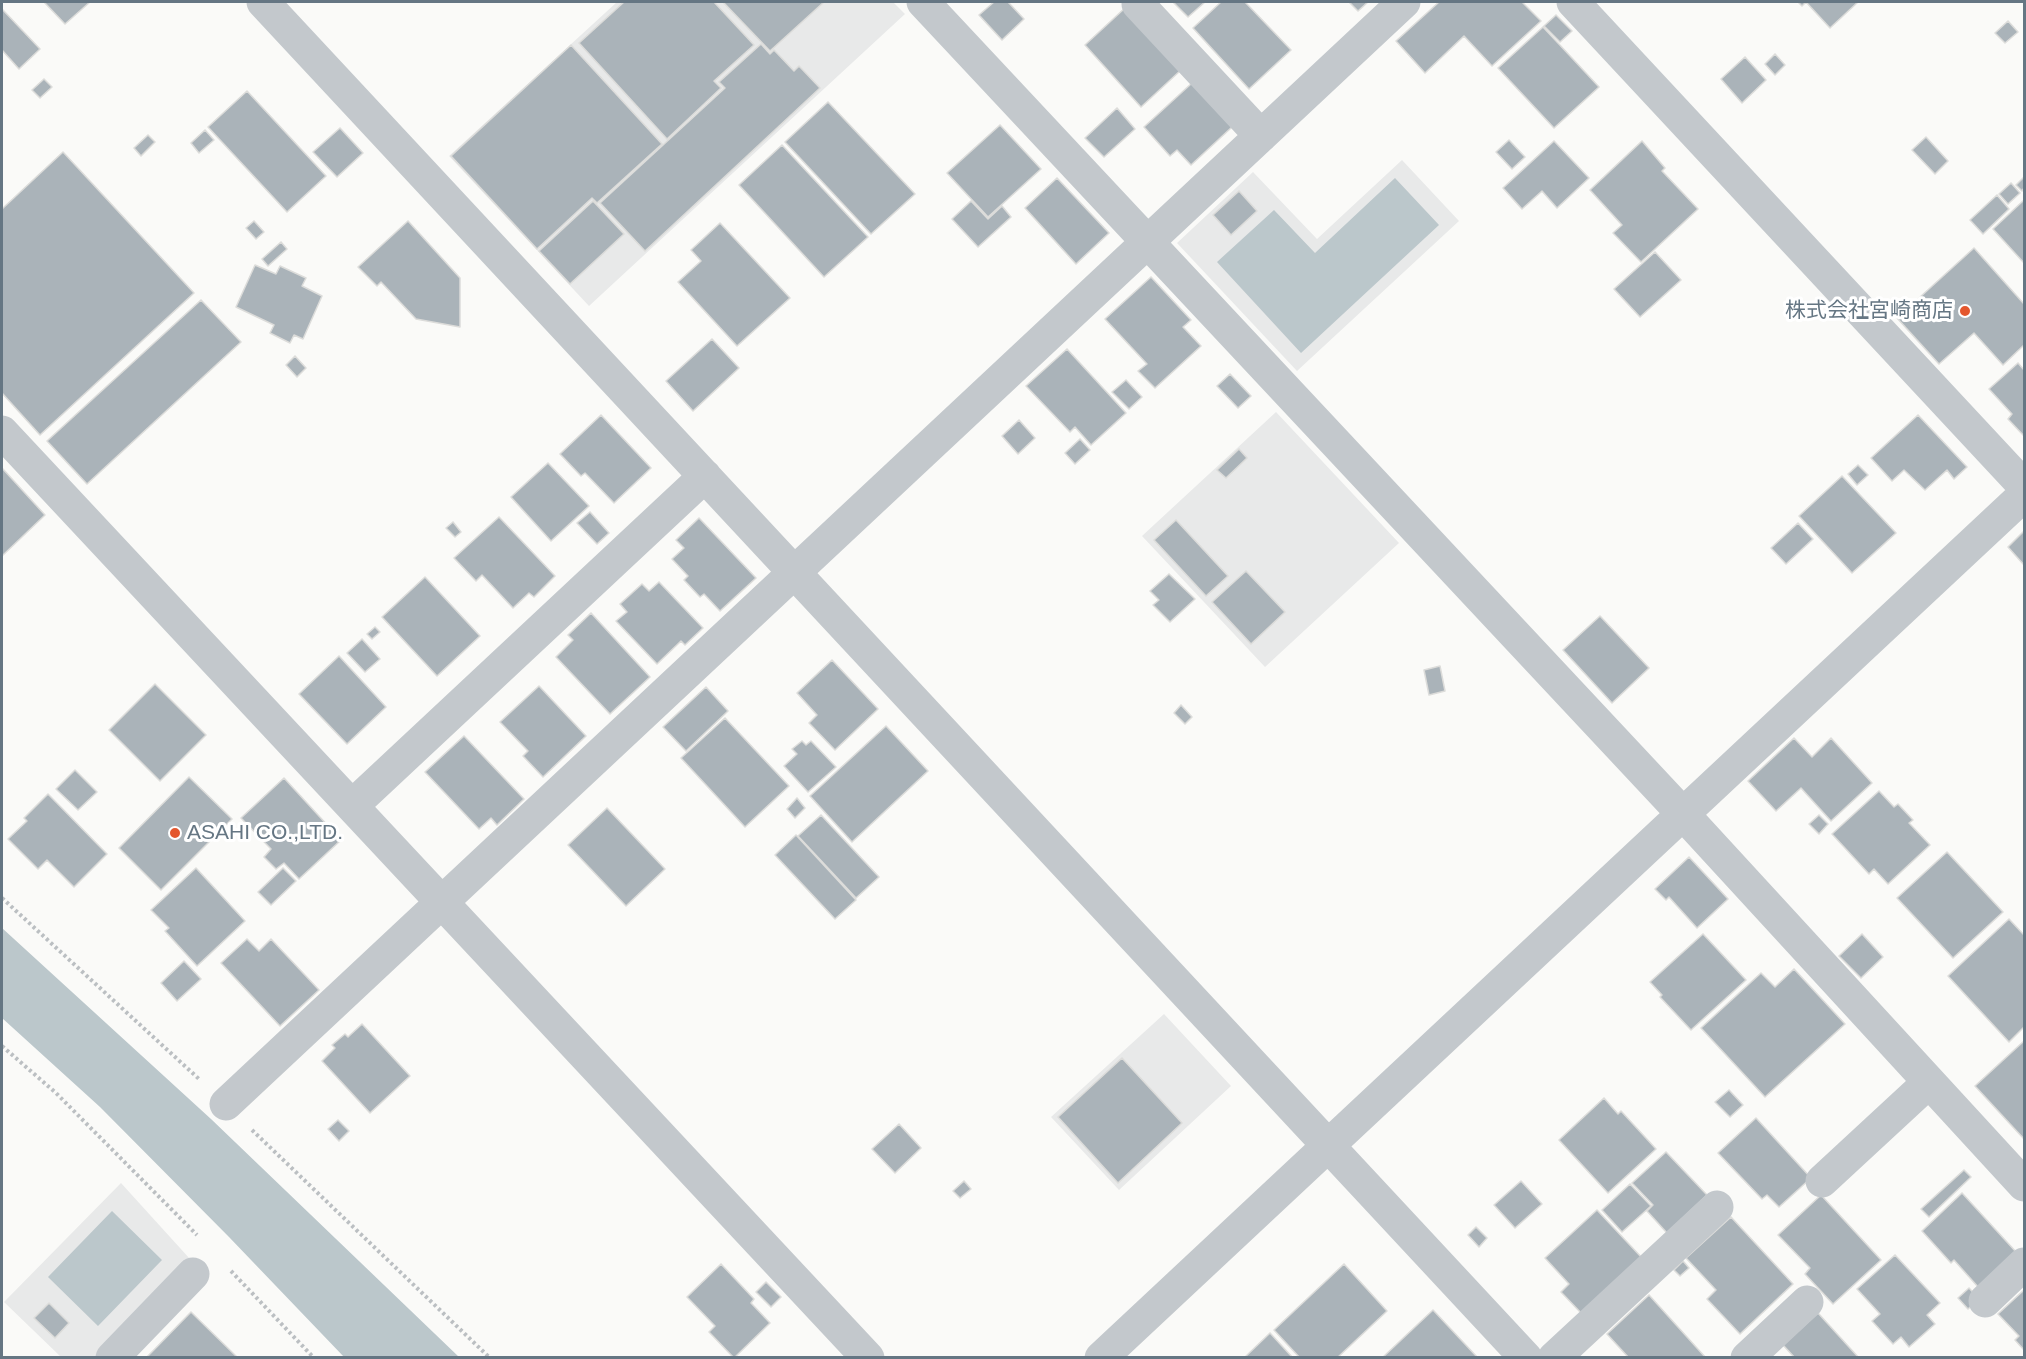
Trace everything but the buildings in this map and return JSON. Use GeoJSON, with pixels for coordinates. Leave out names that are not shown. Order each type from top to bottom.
{"type":"FeatureCollection","features":[{"type":"Feature","properties":{"kind":"street"},"geometry":{"type":"LineString","coordinates":[[263,2],[1526,1358]]}},
{"type":"Feature","properties":{"kind":"street"},"geometry":{"type":"LineString","coordinates":[[923,2],[1683,814],[2025,1185]]}},
{"type":"Feature","properties":{"kind":"street"},"geometry":{"type":"LineString","coordinates":[[226,1104],[1404,2]]}},
{"type":"Feature","properties":{"kind":"street"},"geometry":{"type":"LineString","coordinates":[[1573,2],[2025,486]]}},
{"type":"Feature","properties":{"kind":"street"},"geometry":{"type":"LineString","coordinates":[[1138,4],[1261,136]]}},
{"type":"Feature","properties":{"kind":"street"},"geometry":{"type":"LineString","coordinates":[[2,432],[868,1358]]}},
{"type":"Feature","properties":{"kind":"street"},"geometry":{"type":"LineString","coordinates":[[352,806],[705,476]]}},
{"type":"Feature","properties":{"kind":"street"},"geometry":{"type":"LineString","coordinates":[[1101,1358],[2025,495]]}},
{"type":"Feature","properties":{"kind":"street"},"geometry":{"type":"LineString","coordinates":[[1822,1181],[1929,1082]]}},
{"type":"Feature","properties":{"kind":"street"},"geometry":{"type":"LineString","coordinates":[[1554,1358],[1717,1207]]}},
{"type":"Feature","properties":{"kind":"street"},"geometry":{"type":"LineString","coordinates":[[1985,1301],[2025,1264]]}},
{"type":"Feature","properties":{"kind":"street"},"geometry":{"type":"LineString","coordinates":[[112,1358],[193,1274]]}},
{"type":"Feature","properties":{"kind":"street"},"geometry":{"type":"LineString","coordinates":[[1747,1358],[1807,1302]]}},
{"type":"Feature","properties":{"kind":"path"},"geometry":{"type":"LineString","coordinates":[[2,1046],[56,1094],[198,1236]]}},
{"type":"Feature","properties":{"kind":"path"},"geometry":{"type":"LineString","coordinates":[[229,1269],[314,1358]]}},
{"type":"Feature","properties":{"kind":"shaded area"},"geometry":{"type":"Polygon","coordinates":[[[617,2],[893,2],[905,14],[589,306],[449,156],[617,2]]]}},
{"type":"Feature","properties":{"kind":"shaded area"},"geometry":{"type":"Polygon","coordinates":[[[1402,160],[1459,221],[1297,371],[1177,243],[1253,172],[1317,239],[1402,160]]]}},
{"type":"Feature","properties":{"kind":"shaded area"},"geometry":{"type":"Polygon","coordinates":[[[1395,178],[1439,225],[1301,353],[1217,262],[1274,210],[1315,253],[1395,178]]]}},
{"type":"Feature","properties":{"kind":"shaded area"},"geometry":{"type":"Polygon","coordinates":[[[1276,412],[1399,543],[1265,667],[1142,536],[1276,412]]]}},
{"type":"Feature","properties":{"kind":"shaded area"},"geometry":{"type":"Polygon","coordinates":[[[2,928],[211,1119],[459,1357],[344,1357],[100,1107],[2,1018],[2,928]]]}},
{"type":"Feature","properties":{"kind":"shaded area"},"geometry":{"type":"Polygon","coordinates":[[[1164,1014],[1231,1086],[1119,1190],[1051,1117],[1164,1014]]]}},
{"type":"Feature","properties":{"kind":"shaded area"},"geometry":{"type":"Polygon","coordinates":[[[121,1183],[190,1259],[95,1357],[61,1357],[4,1302],[121,1183]]]}},
{"type":"Feature","properties":{"kind":"shaded area"},"geometry":{"type":"Polygon","coordinates":[[[112,1211],[162,1260],[98,1326],[48,1277],[112,1211]]]}},
{"type":"Feature","properties":{"kind":"place","name":"株式会社宮崎商店"},"geometry":{"type":"Point","coordinates":[1965,311]}},
{"type":"Feature","properties":{"kind":"place","name":"ASAHI CO.,LTD."},"geometry":{"type":"Point","coordinates":[175,833]}}]}
